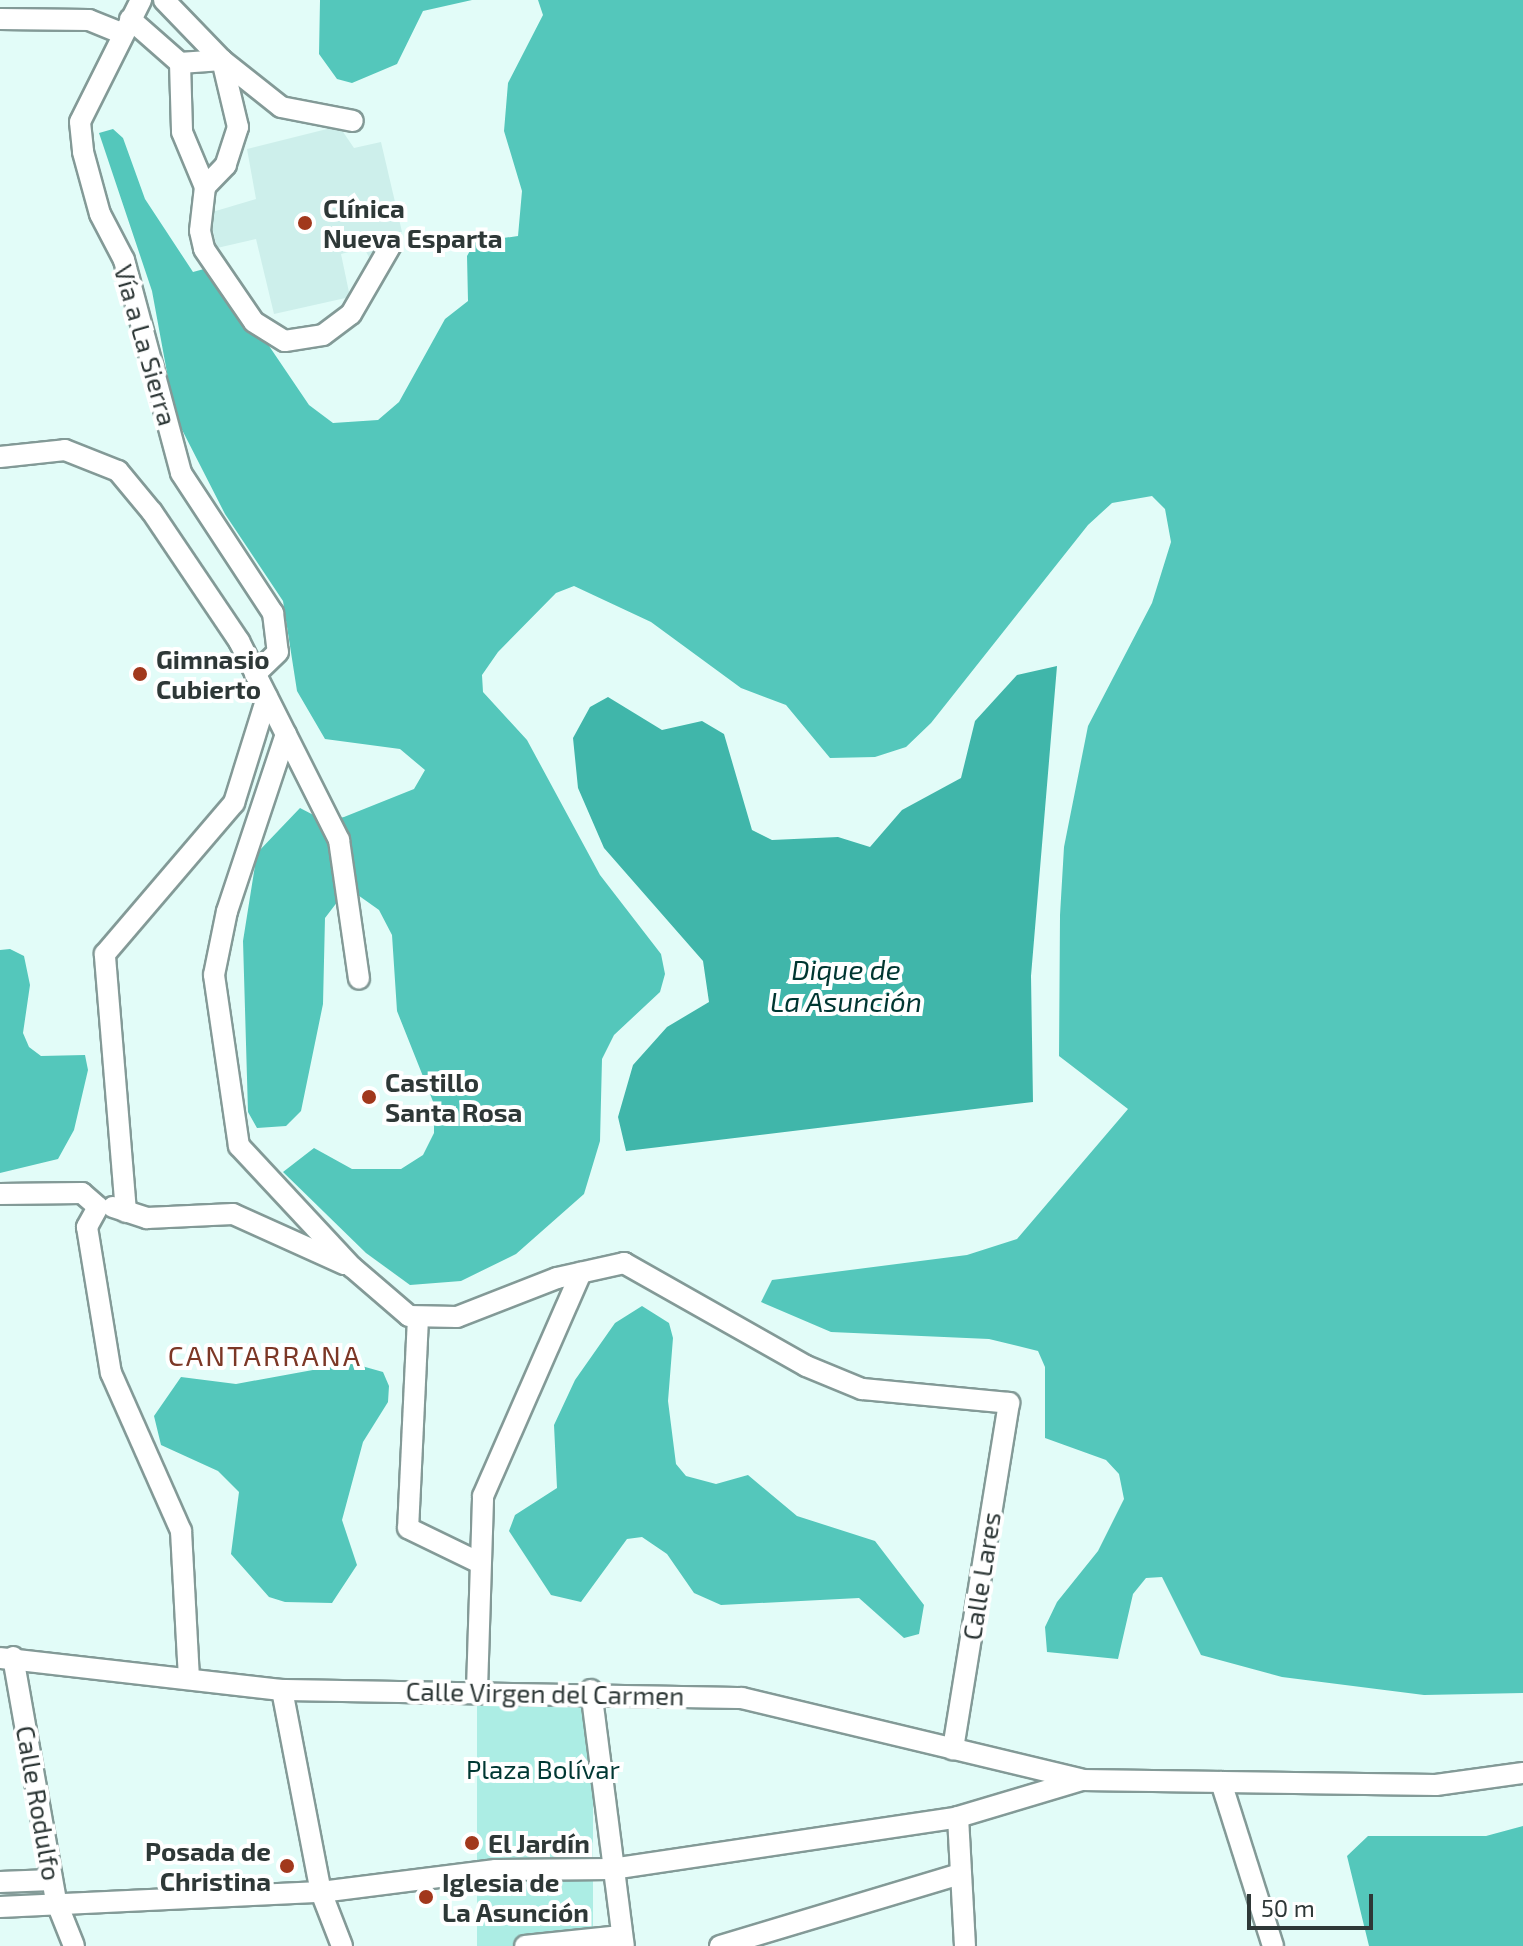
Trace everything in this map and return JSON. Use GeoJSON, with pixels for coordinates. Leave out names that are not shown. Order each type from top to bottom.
{"type":"FeatureCollection","features":[{"type":"Feature","properties":{"kind":"street","name":"Vía a La Sierra"},"geometry":{"type":"LineString","coordinates":[[141,0],[80,122],[83,152],[100,214],[124,260],[181,473],[273,613],[278,652],[255,674]]}},
{"type":"Feature","properties":{"kind":"street"},"geometry":{"type":"LineString","coordinates":[[164,0],[222,60],[281,107],[353,121]]}},
{"type":"Feature","properties":{"kind":"street"},"geometry":{"type":"LineString","coordinates":[[0,19],[89,20],[126,26],[180,63],[222,60]]}},
{"type":"Feature","properties":{"kind":"street"},"geometry":{"type":"LineString","coordinates":[[205,187],[226,165],[238,127],[222,60]]}},
{"type":"Feature","properties":{"kind":"street"},"geometry":{"type":"LineString","coordinates":[[180,63],[182,132],[205,187],[201,211],[215,262],[266,335],[304,341],[351,314],[391,245]]}},
{"type":"Feature","properties":{"kind":"street"},"geometry":{"type":"LineString","coordinates":[[0,457],[65,450],[118,471],[255,674],[339,840],[359,979]]}},
{"type":"Feature","properties":{"kind":"street"},"geometry":{"type":"LineString","coordinates":[[126,1212],[105,954],[234,803],[267,697]]}},
{"type":"Feature","properties":{"kind":"street"},"geometry":{"type":"LineString","coordinates":[[286,734],[227,911],[214,975],[239,1146],[352,1267],[418,1318],[457,1317],[581,1273]]}},
{"type":"Feature","properties":{"kind":"street"},"geometry":{"type":"LineString","coordinates":[[0,1194],[82,1193],[98,1207],[147,1218],[233,1214],[352,1267]]}},
{"type":"Feature","properties":{"kind":"street"},"geometry":{"type":"LineString","coordinates":[[98,1207],[87,1227],[111,1373],[181,1531],[189,1677]]}},
{"type":"Feature","properties":{"kind":"street","name":"Calle Lares"},"geometry":{"type":"LineString","coordinates":[[581,1273],[624,1263],[806,1366],[862,1389],[1009,1403],[953,1749]]}},
{"type":"Feature","properties":{"kind":"street"},"geometry":{"type":"LineString","coordinates":[[477,1690],[478,1562],[483,1496],[581,1273]]}},
{"type":"Feature","properties":{"kind":"street"},"geometry":{"type":"LineString","coordinates":[[418,1318],[408,1528],[478,1562]]}},
{"type":"Feature","properties":{"kind":"street","name":"Calle Virgen del Carmen"},"geometry":{"type":"LineString","coordinates":[[6,1658],[282,1690],[591,1690],[742,1698],[1082,1780]]}},
{"type":"Feature","properties":{"kind":"street","name":"Calle Rodulfo"},"geometry":{"type":"LineString","coordinates":[[6,1658],[56,1901],[74,1946]]}},
{"type":"Feature","properties":{"kind":"street"},"geometry":{"type":"LineString","coordinates":[[282,1690],[321,1892],[342,1946]]}},
{"type":"Feature","properties":{"kind":"street"},"geometry":{"type":"LineString","coordinates":[[525,1946],[622,1941],[591,1690]]}},
{"type":"Feature","properties":{"kind":"street"},"geometry":{"type":"LineString","coordinates":[[0,1907],[56,1901],[321,1892],[496,1870],[612,1869],[958,1817],[1082,1780],[1436,1785],[1523,1773]]}},
{"type":"Feature","properties":{"kind":"street"},"geometry":{"type":"LineString","coordinates":[[1221,1782],[1273,1946]]}},
{"type":"Feature","properties":{"kind":"street"},"geometry":{"type":"LineString","coordinates":[[958,1817],[965,1946]]}},
{"type":"Feature","properties":{"kind":"street"},"geometry":{"type":"LineString","coordinates":[[720,1946],[960,1874]]}},
{"type":"Feature","properties":{"kind":"street"},"geometry":{"type":"LineString","coordinates":[[0,1882],[52,1880]]}},
{"type":"Feature","properties":{"kind":"shaded area"},"geometry":{"type":"Polygon","coordinates":[[[320,0],[472,0],[423,11],[397,64],[352,83],[337,79],[319,54],[320,0]]]}},
{"type":"Feature","properties":{"kind":"shaded area"},"geometry":{"type":"Polygon","coordinates":[[[538,0],[1523,0],[1523,1693],[1424,1695],[1282,1677],[1201,1655],[1162,1577],[1146,1578],[1133,1594],[1118,1659],[1047,1652],[1045,1627],[1057,1602],[1098,1551],[1124,1499],[1119,1474],[1106,1460],[1045,1438],[1045,1367],[1038,1351],[989,1339],[831,1332],[761,1302],[772,1280],[967,1255],[1017,1239],[1128,1109],[1059,1056],[1060,915],[1064,847],[1088,726],[1152,603],[1171,542],[1165,509],[1152,496],[1112,503],[1088,525],[931,723],[906,747],[875,757],[830,758],[786,705],[741,688],[651,622],[574,586],[556,593],[498,652],[482,675],[483,692],[527,740],[600,875],[661,954],[665,974],[660,992],[614,1035],[602,1059],[600,1141],[584,1194],[516,1254],[461,1281],[410,1285],[366,1253],[283,1172],[314,1148],[352,1169],[401,1169],[423,1155],[434,1133],[434,1104],[397,1011],[392,935],[379,910],[348,888],[325,918],[323,1004],[301,1111],[286,1126],[257,1128],[248,1112],[243,941],[257,853],[300,808],[325,821],[344,817],[414,789],[425,770],[400,749],[325,739],[297,691],[283,601],[225,514],[175,416],[152,291],[99,133],[113,129],[123,138],[145,199],[193,272],[215,266],[309,405],[333,423],[378,420],[399,402],[445,319],[468,301],[467,256],[475,242],[518,236],[522,191],[504,131],[508,83],[543,15],[538,0]]]}},
{"type":"Feature","properties":{"kind":"shaded area","name":"Clínica Nueva Esparta"},"geometry":{"type":"Polygon","coordinates":[[[339,126],[354,148],[381,142],[402,232],[383,235],[387,255],[370,259],[364,248],[341,254],[350,297],[274,314],[256,239],[217,248],[209,213],[256,199],[247,149],[339,126]]]}},
{"type":"Feature","properties":{"kind":"shaded area"},"geometry":{"type":"Polygon","coordinates":[[[10,949],[24,956],[30,985],[23,1033],[29,1047],[41,1056],[85,1055],[88,1070],[74,1130],[58,1159],[0,1173],[0,950],[10,949]]]}},
{"type":"Feature","properties":{"kind":"shaded area"},"geometry":{"type":"Polygon","coordinates":[[[642,1306],[669,1323],[673,1338],[668,1401],[676,1464],[686,1476],[716,1484],[748,1475],[797,1516],[875,1541],[924,1605],[919,1634],[904,1638],[859,1598],[721,1605],[694,1593],[667,1554],[642,1537],[627,1539],[581,1602],[551,1595],[509,1531],[515,1515],[557,1488],[554,1425],[575,1380],[615,1323],[642,1306]]]}},
{"type":"Feature","properties":{"kind":"shaded area"},"geometry":{"type":"Polygon","coordinates":[[[351,1363],[383,1372],[389,1386],[388,1402],[363,1442],[342,1520],[357,1565],[332,1603],[285,1602],[269,1597],[231,1554],[239,1492],[218,1471],[161,1445],[154,1416],[181,1377],[236,1384],[351,1363]]]}},
{"type":"Feature","properties":{"kind":"shaded area"},"geometry":{"type":"Polygon","coordinates":[[[1523,1826],[1523,1946],[1369,1946],[1347,1856],[1368,1836],[1486,1836],[1523,1826]]]}},
{"type":"Feature","properties":{"kind":"green space","name":"Plaza Bolívar"},"geometry":{"type":"Polygon","coordinates":[[[477,1703],[593,1703],[593,1946],[477,1946],[477,1703]]]}},
{"type":"Feature","properties":{"kind":"water","name":"Dique de La Asunción"},"geometry":{"type":"Polygon","coordinates":[[[1057,666],[1031,976],[1033,1102],[626,1151],[618,1117],[633,1065],[667,1027],[709,1002],[703,961],[604,848],[578,788],[573,738],[590,707],[608,697],[662,730],[702,721],[724,734],[752,830],[772,840],[838,837],[870,847],[902,810],[961,778],[975,721],[1017,675],[1057,666]]]}},
{"type":"Feature","properties":{"kind":"place","name":"Clínica Nueva Esparta"},"geometry":{"type":"Point","coordinates":[305,223]}},
{"type":"Feature","properties":{"kind":"place","name":"Gimnasio Cubierto"},"geometry":{"type":"Point","coordinates":[140,674]}},
{"type":"Feature","properties":{"kind":"place","name":"Castillo Santa Rosa"},"geometry":{"type":"Point","coordinates":[369,1097]}},
{"type":"Feature","properties":{"kind":"place","name":"El Jardín"},"geometry":{"type":"Point","coordinates":[472,1843]}},
{"type":"Feature","properties":{"kind":"place","name":"Posada de Christina"},"geometry":{"type":"Point","coordinates":[287,1866]}},
{"type":"Feature","properties":{"kind":"place","name":"Iglesia de La Asunción"},"geometry":{"type":"Point","coordinates":[426,1897]}},
{"type":"Feature","properties":{"kind":"district","name":"CANTARRANA"},"geometry":{"type":"Point","coordinates":[265,1355]}}]}
